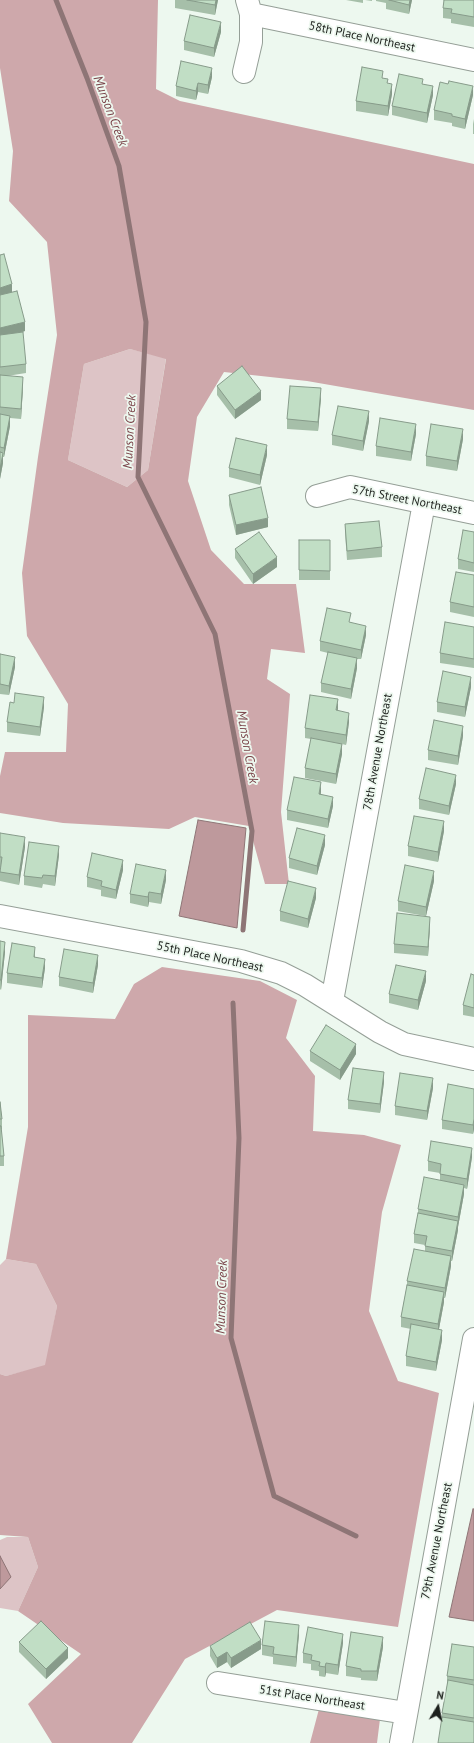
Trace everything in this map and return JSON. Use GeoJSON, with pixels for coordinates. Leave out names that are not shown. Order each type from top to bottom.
{"type":"FeatureCollection","features":[{"type":"Feature","properties":{"kind":"street","name":"58th Place Northeast"},"geometry":{"type":"LineString","coordinates":[[249,7],[474,60]]}},
{"type":"Feature","properties":{"kind":"street"},"geometry":{"type":"LineString","coordinates":[[244,72],[251,42],[249,7]]}},
{"type":"Feature","properties":{"kind":"street","name":"57th Street Northeast"},"geometry":{"type":"LineString","coordinates":[[317,496],[350,487],[474,513]]}},
{"type":"Feature","properties":{"kind":"street","name":"78th Avenue Northeast"},"geometry":{"type":"LineString","coordinates":[[332,1002],[424,503]]}},
{"type":"Feature","properties":{"kind":"street","name":"55th Place Northeast"},"geometry":{"type":"LineString","coordinates":[[0,916],[241,961],[281,973],[380,1032],[404,1044],[474,1059]]}},
{"type":"Feature","properties":{"kind":"street","name":"79th Avenue Northeast"},"geometry":{"type":"LineString","coordinates":[[401,1743],[474,1339]]}},
{"type":"Feature","properties":{"kind":"street","name":"51st Place Northeast"},"geometry":{"type":"LineString","coordinates":[[218,1683],[406,1713]]}},
{"type":"Feature","properties":{"kind":"shaded area"},"geometry":{"type":"Polygon","coordinates":[[[0,0],[158,0],[156,89],[180,101],[474,164],[474,410],[307,381],[224,372],[197,417],[188,481],[211,550],[244,584],[296,584],[305,653],[271,649],[267,679],[290,694],[281,812],[289,884],[265,884],[249,826],[195,817],[169,829],[63,823],[0,813],[0,776],[5,752],[66,752],[68,704],[27,636],[22,573],[57,335],[47,242],[9,201],[13,151],[0,68],[0,0]],[[130,349],[84,364],[68,460],[127,487],[148,470],[166,359],[130,349]]]}},
{"type":"Feature","properties":{"kind":"shaded area"},"geometry":{"type":"Polygon","coordinates":[[[130,349],[166,358],[148,470],[127,487],[68,460],[84,364],[130,349]]]}},
{"type":"Feature","properties":{"kind":"shaded area"},"geometry":{"type":"Polygon","coordinates":[[[198,820],[246,828],[237,928],[179,916],[198,820]]]}},
{"type":"Feature","properties":{"kind":"shaded area"},"geometry":{"type":"Polygon","coordinates":[[[162,967],[260,981],[297,1000],[286,1038],[315,1076],[313,1131],[364,1135],[401,1145],[382,1212],[369,1311],[398,1381],[439,1393],[398,1627],[277,1610],[185,1659],[132,1743],[52,1743],[28,1704],[81,1654],[18,1611],[38,1567],[28,1537],[0,1535],[0,1374],[6,1376],[45,1365],[57,1306],[36,1264],[6,1259],[28,1127],[28,1015],[115,1019],[134,984],[162,967]]]}},
{"type":"Feature","properties":{"kind":"shaded area"},"geometry":{"type":"Polygon","coordinates":[[[6,1259],[36,1264],[57,1306],[46,1366],[6,1376],[0,1374],[0,1265],[6,1259]]]}},
{"type":"Feature","properties":{"kind":"shaded area"},"geometry":{"type":"Polygon","coordinates":[[[474,1509],[474,1621],[449,1617],[474,1509]]]}},
{"type":"Feature","properties":{"kind":"shaded area"},"geometry":{"type":"Polygon","coordinates":[[[7,1537],[28,1537],[38,1567],[18,1611],[0,1608],[0,1540],[7,1537]]]}},
{"type":"Feature","properties":{"kind":"shaded area"},"geometry":{"type":"Polygon","coordinates":[[[0,1556],[11,1577],[0,1589],[0,1556]]]}},
{"type":"Feature","properties":{"kind":"shaded area"},"geometry":{"type":"Polygon","coordinates":[[[319,1709],[380,1719],[377,1743],[310,1743],[319,1709]]]}},
{"type":"Feature","properties":{"kind":"building"},"geometry":{"type":"Polygon","coordinates":[[[187,0],[216,0],[215,5],[187,0]]]}},
{"type":"Feature","properties":{"kind":"building"},"geometry":{"type":"Polygon","coordinates":[[[389,0],[410,0],[409,5],[389,0]]]}},
{"type":"Feature","properties":{"kind":"building"},"geometry":{"type":"Polygon","coordinates":[[[444,0],[474,0],[474,17],[451,13],[452,9],[443,8],[444,0]]]}},
{"type":"Feature","properties":{"kind":"building"},"geometry":{"type":"Polygon","coordinates":[[[190,15],[221,22],[214,48],[184,41],[190,15]]]}},
{"type":"Feature","properties":{"kind":"building"},"geometry":{"type":"Polygon","coordinates":[[[181,61],[212,68],[208,85],[198,83],[196,91],[176,86],[181,61]]]}},
{"type":"Feature","properties":{"kind":"building"},"geometry":{"type":"Polygon","coordinates":[[[362,67],[383,71],[382,78],[388,79],[387,83],[392,84],[388,106],[356,101],[362,67]]]}},
{"type":"Feature","properties":{"kind":"building"},"geometry":{"type":"Polygon","coordinates":[[[399,74],[423,79],[422,84],[433,86],[427,113],[392,106],[399,74]]]}},
{"type":"Feature","properties":{"kind":"building"},"geometry":{"type":"Polygon","coordinates":[[[449,81],[473,86],[465,119],[434,110],[440,82],[448,84],[449,81]]]}},
{"type":"Feature","properties":{"kind":"building"},"geometry":{"type":"Polygon","coordinates":[[[4,254],[12,284],[0,288],[0,255],[4,254]]]}},
{"type":"Feature","properties":{"kind":"building"},"geometry":{"type":"Polygon","coordinates":[[[17,291],[25,322],[0,328],[0,295],[17,291]]]}},
{"type":"Feature","properties":{"kind":"building"},"geometry":{"type":"Polygon","coordinates":[[[23,332],[26,364],[0,367],[0,335],[23,332]]]}},
{"type":"Feature","properties":{"kind":"building"},"geometry":{"type":"Polygon","coordinates":[[[242,366],[261,391],[235,410],[217,386],[242,366]]]}},
{"type":"Feature","properties":{"kind":"building"},"geometry":{"type":"Polygon","coordinates":[[[0,375],[23,377],[21,409],[0,407],[0,375]]]}},
{"type":"Feature","properties":{"kind":"building"},"geometry":{"type":"Polygon","coordinates":[[[290,386],[321,388],[318,422],[287,419],[290,386]]]}},
{"type":"Feature","properties":{"kind":"building"},"geometry":{"type":"Polygon","coordinates":[[[338,406],[369,411],[363,441],[332,435],[338,406]]]}},
{"type":"Feature","properties":{"kind":"building"},"geometry":{"type":"Polygon","coordinates":[[[0,414],[10,416],[4,448],[0,447],[0,414]]]}},
{"type":"Feature","properties":{"kind":"building"},"geometry":{"type":"Polygon","coordinates":[[[380,418],[416,424],[411,452],[376,446],[380,418]]]}},
{"type":"Feature","properties":{"kind":"building"},"geometry":{"type":"Polygon","coordinates":[[[431,424],[463,429],[457,461],[426,456],[431,424]]]}},
{"type":"Feature","properties":{"kind":"building"},"geometry":{"type":"Polygon","coordinates":[[[236,438],[267,445],[260,475],[229,468],[236,438]]]}},
{"type":"Feature","properties":{"kind":"building"},"geometry":{"type":"Polygon","coordinates":[[[0,452],[3,453],[0,469],[0,452]]]}},
{"type":"Feature","properties":{"kind":"building"},"geometry":{"type":"Polygon","coordinates":[[[261,487],[268,518],[236,525],[229,495],[261,487]]]}},
{"type":"Feature","properties":{"kind":"building"},"geometry":{"type":"Polygon","coordinates":[[[379,521],[382,547],[347,551],[345,524],[379,521]]]}},
{"type":"Feature","properties":{"kind":"building"},"geometry":{"type":"Polygon","coordinates":[[[463,530],[474,532],[474,563],[458,559],[463,530]]]}},
{"type":"Feature","properties":{"kind":"building"},"geometry":{"type":"Polygon","coordinates":[[[259,532],[277,557],[253,574],[235,549],[259,532]]]}},
{"type":"Feature","properties":{"kind":"building"},"geometry":{"type":"Polygon","coordinates":[[[299,540],[330,540],[330,571],[299,570],[299,540]]]}},
{"type":"Feature","properties":{"kind":"building"},"geometry":{"type":"Polygon","coordinates":[[[456,572],[474,575],[474,607],[450,602],[456,572]]]}},
{"type":"Feature","properties":{"kind":"building"},"geometry":{"type":"Polygon","coordinates":[[[327,608],[351,613],[349,622],[366,626],[361,650],[320,641],[327,608]]]}},
{"type":"Feature","properties":{"kind":"building"},"geometry":{"type":"Polygon","coordinates":[[[445,622],[474,627],[474,659],[440,653],[445,622]]]}},
{"type":"Feature","properties":{"kind":"building"},"geometry":{"type":"Polygon","coordinates":[[[328,652],[357,658],[351,689],[321,683],[328,652]]]}},
{"type":"Feature","properties":{"kind":"building"},"geometry":{"type":"Polygon","coordinates":[[[0,654],[15,657],[9,686],[0,684],[0,654]]]}},
{"type":"Feature","properties":{"kind":"building"},"geometry":{"type":"Polygon","coordinates":[[[443,671],[471,677],[465,707],[437,702],[443,671]]]}},
{"type":"Feature","properties":{"kind":"building"},"geometry":{"type":"Polygon","coordinates":[[[15,693],[44,697],[40,727],[7,722],[10,702],[14,703],[15,693]]]}},
{"type":"Feature","properties":{"kind":"building"},"geometry":{"type":"Polygon","coordinates":[[[310,695],[338,699],[336,710],[349,713],[346,735],[305,728],[310,695]]]}},
{"type":"Feature","properties":{"kind":"building"},"geometry":{"type":"Polygon","coordinates":[[[434,720],[463,726],[458,756],[428,750],[434,720]]]}},
{"type":"Feature","properties":{"kind":"building"},"geometry":{"type":"Polygon","coordinates":[[[311,738],[342,744],[336,774],[305,768],[311,738]]]}},
{"type":"Feature","properties":{"kind":"building"},"geometry":{"type":"Polygon","coordinates":[[[426,768],[456,775],[449,806],[419,799],[426,768]]]}},
{"type":"Feature","properties":{"kind":"building"},"geometry":{"type":"Polygon","coordinates":[[[294,777],[321,782],[319,794],[333,797],[328,819],[287,810],[294,777]]]}},
{"type":"Feature","properties":{"kind":"building"},"geometry":{"type":"Polygon","coordinates":[[[414,816],[444,821],[438,852],[408,846],[414,816]]]}},
{"type":"Feature","properties":{"kind":"building"},"geometry":{"type":"Polygon","coordinates":[[[297,828],[325,835],[317,866],[289,858],[297,828]]]}},
{"type":"Feature","properties":{"kind":"building"},"geometry":{"type":"Polygon","coordinates":[[[0,833],[25,837],[19,875],[0,872],[2,857],[0,857],[0,833]]]}},
{"type":"Feature","properties":{"kind":"building"},"geometry":{"type":"Polygon","coordinates":[[[29,842],[59,846],[55,876],[43,875],[42,878],[24,876],[29,842]]]}},
{"type":"Feature","properties":{"kind":"building"},"geometry":{"type":"Polygon","coordinates":[[[92,853],[123,860],[116,890],[101,886],[102,881],[87,877],[92,853]]]}},
{"type":"Feature","properties":{"kind":"building"},"geometry":{"type":"Polygon","coordinates":[[[136,864],[166,870],[161,894],[149,892],[148,897],[130,894],[136,864]]]}},
{"type":"Feature","properties":{"kind":"building"},"geometry":{"type":"Polygon","coordinates":[[[405,865],[434,871],[426,907],[398,901],[405,865]]]}},
{"type":"Feature","properties":{"kind":"building"},"geometry":{"type":"Polygon","coordinates":[[[288,881],[316,888],[308,919],[280,911],[288,881]]]}},
{"type":"Feature","properties":{"kind":"building"},"geometry":{"type":"Polygon","coordinates":[[[397,913],[430,917],[428,947],[394,944],[397,913]]]}},
{"type":"Feature","properties":{"kind":"building"},"geometry":{"type":"Polygon","coordinates":[[[0,941],[5,942],[1,980],[0,980],[0,941]]]}},
{"type":"Feature","properties":{"kind":"building"},"geometry":{"type":"Polygon","coordinates":[[[12,943],[35,947],[34,957],[45,959],[42,978],[7,973],[12,943]]]}},
{"type":"Feature","properties":{"kind":"building"},"geometry":{"type":"Polygon","coordinates":[[[64,949],[98,955],[93,983],[59,977],[64,949]]]}},
{"type":"Feature","properties":{"kind":"building"},"geometry":{"type":"Polygon","coordinates":[[[396,965],[426,971],[418,1000],[389,994],[396,965]]]}},
{"type":"Feature","properties":{"kind":"building"},"geometry":{"type":"Polygon","coordinates":[[[471,974],[474,975],[474,1008],[463,1005],[471,974]]]}},
{"type":"Feature","properties":{"kind":"building"},"geometry":{"type":"Polygon","coordinates":[[[326,1025],[356,1044],[340,1070],[310,1051],[326,1025]]]}},
{"type":"Feature","properties":{"kind":"building"},"geometry":{"type":"Polygon","coordinates":[[[353,1068],[384,1072],[380,1104],[348,1100],[353,1068]]]}},
{"type":"Feature","properties":{"kind":"building"},"geometry":{"type":"Polygon","coordinates":[[[400,1073],[433,1078],[427,1111],[395,1106],[400,1073]]]}},
{"type":"Feature","properties":{"kind":"building"},"geometry":{"type":"Polygon","coordinates":[[[448,1084],[474,1089],[473,1125],[442,1120],[448,1084]]]}},
{"type":"Feature","properties":{"kind":"building"},"geometry":{"type":"Polygon","coordinates":[[[0,1102],[2,1119],[0,1119],[0,1102]]]}},
{"type":"Feature","properties":{"kind":"building"},"geometry":{"type":"Polygon","coordinates":[[[1,1126],[4,1156],[0,1156],[1,1126]]]}},
{"type":"Feature","properties":{"kind":"building"},"geometry":{"type":"Polygon","coordinates":[[[431,1141],[472,1148],[467,1179],[440,1174],[441,1164],[428,1161],[431,1141]]]}},
{"type":"Feature","properties":{"kind":"building"},"geometry":{"type":"Polygon","coordinates":[[[424,1177],[464,1185],[458,1217],[418,1209],[424,1177]]]}},
{"type":"Feature","properties":{"kind":"building"},"geometry":{"type":"Polygon","coordinates":[[[418,1213],[458,1221],[452,1251],[425,1246],[427,1236],[414,1234],[418,1213]]]}},
{"type":"Feature","properties":{"kind":"building"},"geometry":{"type":"Polygon","coordinates":[[[414,1249],[451,1256],[445,1288],[407,1281],[414,1249]]]}},
{"type":"Feature","properties":{"kind":"building"},"geometry":{"type":"Polygon","coordinates":[[[407,1285],[444,1292],[438,1324],[401,1317],[407,1285]]]}},
{"type":"Feature","properties":{"kind":"building"},"geometry":{"type":"Polygon","coordinates":[[[411,1324],[442,1330],[436,1362],[406,1356],[411,1324]]]}},
{"type":"Feature","properties":{"kind":"building"},"geometry":{"type":"Polygon","coordinates":[[[41,1621],[68,1648],[46,1669],[19,1642],[41,1621]]]}},
{"type":"Feature","properties":{"kind":"building"},"geometry":{"type":"Polygon","coordinates":[[[265,1621],[299,1625],[296,1657],[273,1654],[274,1647],[262,1645],[265,1621]]]}},
{"type":"Feature","properties":{"kind":"building"},"geometry":{"type":"Polygon","coordinates":[[[250,1622],[261,1640],[231,1658],[227,1652],[217,1658],[210,1646],[250,1622]]]}},
{"type":"Feature","properties":{"kind":"building"},"geometry":{"type":"Polygon","coordinates":[[[308,1627],[343,1634],[338,1665],[326,1663],[325,1667],[319,1666],[320,1662],[311,1660],[312,1655],[303,1653],[308,1627]]]}},
{"type":"Feature","properties":{"kind":"building"},"geometry":{"type":"Polygon","coordinates":[[[351,1632],[383,1637],[377,1671],[361,1671],[361,1669],[346,1666],[351,1632]]]}},
{"type":"Feature","properties":{"kind":"building"},"geometry":{"type":"Polygon","coordinates":[[[452,1644],[474,1647],[474,1680],[447,1676],[452,1644]]]}},
{"type":"Feature","properties":{"kind":"building"},"geometry":{"type":"Polygon","coordinates":[[[448,1680],[474,1685],[474,1718],[442,1713],[448,1680]]]}},
{"type":"Feature","properties":{"kind":"building"},"geometry":{"type":"Polygon","coordinates":[[[442,1717],[474,1722],[474,1743],[438,1743],[442,1717]]]}},
{"type":"Feature","properties":{"kind":"waterway","name":"Munson Creek"},"geometry":{"type":"LineString","coordinates":[[56,0],[87,78],[119,166],[146,322],[138,477],[215,634],[252,831],[243,930]]}},
{"type":"Feature","properties":{"kind":"waterway","name":"Munson Creek"},"geometry":{"type":"LineString","coordinates":[[233,1003],[239,1138],[231,1338],[274,1496],[356,1536]]}}]}
